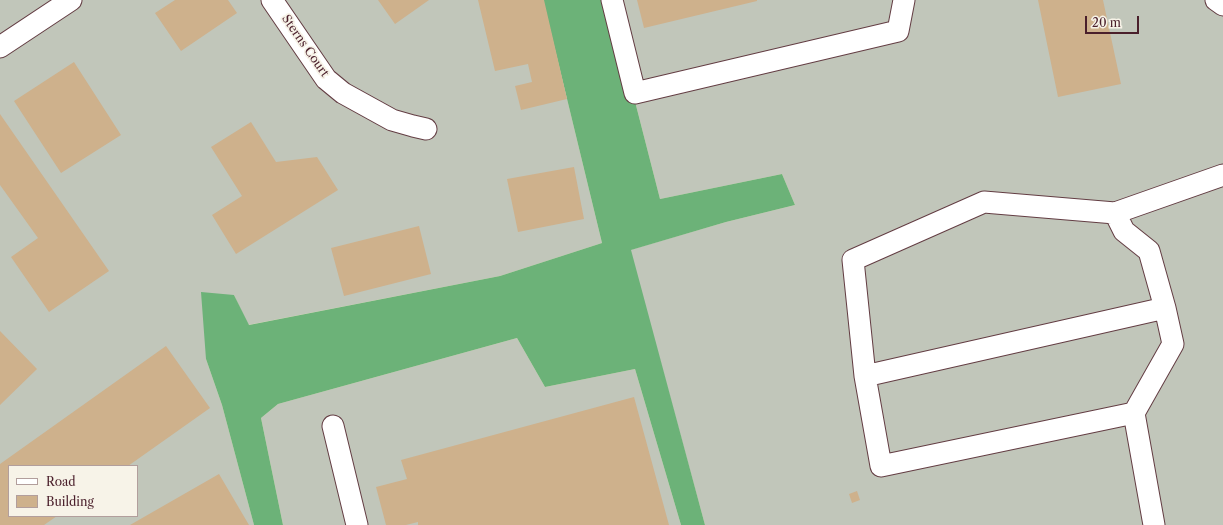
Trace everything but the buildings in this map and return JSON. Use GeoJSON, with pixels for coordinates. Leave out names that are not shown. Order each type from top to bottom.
{"type":"FeatureCollection","features":[{"type":"Feature","properties":{"kind":"street"},"geometry":{"type":"LineString","coordinates":[[0,47],[71,0]]}},
{"type":"Feature","properties":{"kind":"street","name":"Sterns Court"},"geometry":{"type":"LineString","coordinates":[[272,0],[326,79],[343,93],[392,120],[426,128]]}},
{"type":"Feature","properties":{"kind":"street"},"geometry":{"type":"LineString","coordinates":[[612,0],[635,93],[898,31],[904,0]]}},
{"type":"Feature","properties":{"kind":"street"},"geometry":{"type":"LineString","coordinates":[[1216,0],[1223,5]]}},
{"type":"Feature","properties":{"kind":"street"},"geometry":{"type":"LineString","coordinates":[[1134,413],[881,466],[866,376],[853,260],[984,202],[1115,213],[1223,175]]}},
{"type":"Feature","properties":{"kind":"street"},"geometry":{"type":"LineString","coordinates":[[1115,213],[1124,231],[1149,251],[1165,308],[1173,344],[1134,413],[1154,525]]}},
{"type":"Feature","properties":{"kind":"street"},"geometry":{"type":"LineString","coordinates":[[866,376],[1165,308]]}},
{"type":"Feature","properties":{"kind":"street"},"geometry":{"type":"LineString","coordinates":[[333,426],[357,525]]}},
{"type":"Feature","properties":{"kind":"shaded area"},"geometry":{"type":"Polygon","coordinates":[[[0,0],[543,0],[602,243],[500,276],[248,325],[234,295],[206,359],[222,405],[254,525],[0,525],[0,0]]]}},
{"type":"Feature","properties":{"kind":"shaded area"},"geometry":{"type":"Polygon","coordinates":[[[609,0],[1223,0],[1223,525],[705,525],[630,250],[726,222],[795,205],[782,174],[660,199],[609,0]]]}},
{"type":"Feature","properties":{"kind":"shaded area"},"geometry":{"type":"Polygon","coordinates":[[[517,338],[545,387],[635,369],[681,525],[283,525],[261,418],[278,404],[517,338]]]}},
{"type":"Feature","properties":{"kind":"green space"},"geometry":{"type":"Polygon","coordinates":[[[543,0],[609,0],[660,199],[782,174],[795,205],[726,222],[631,250],[705,525],[681,525],[635,369],[545,387],[517,338],[278,404],[261,418],[283,525],[254,525],[222,405],[206,359],[201,292],[234,295],[249,325],[500,276],[602,243],[543,0]]]}}]}
